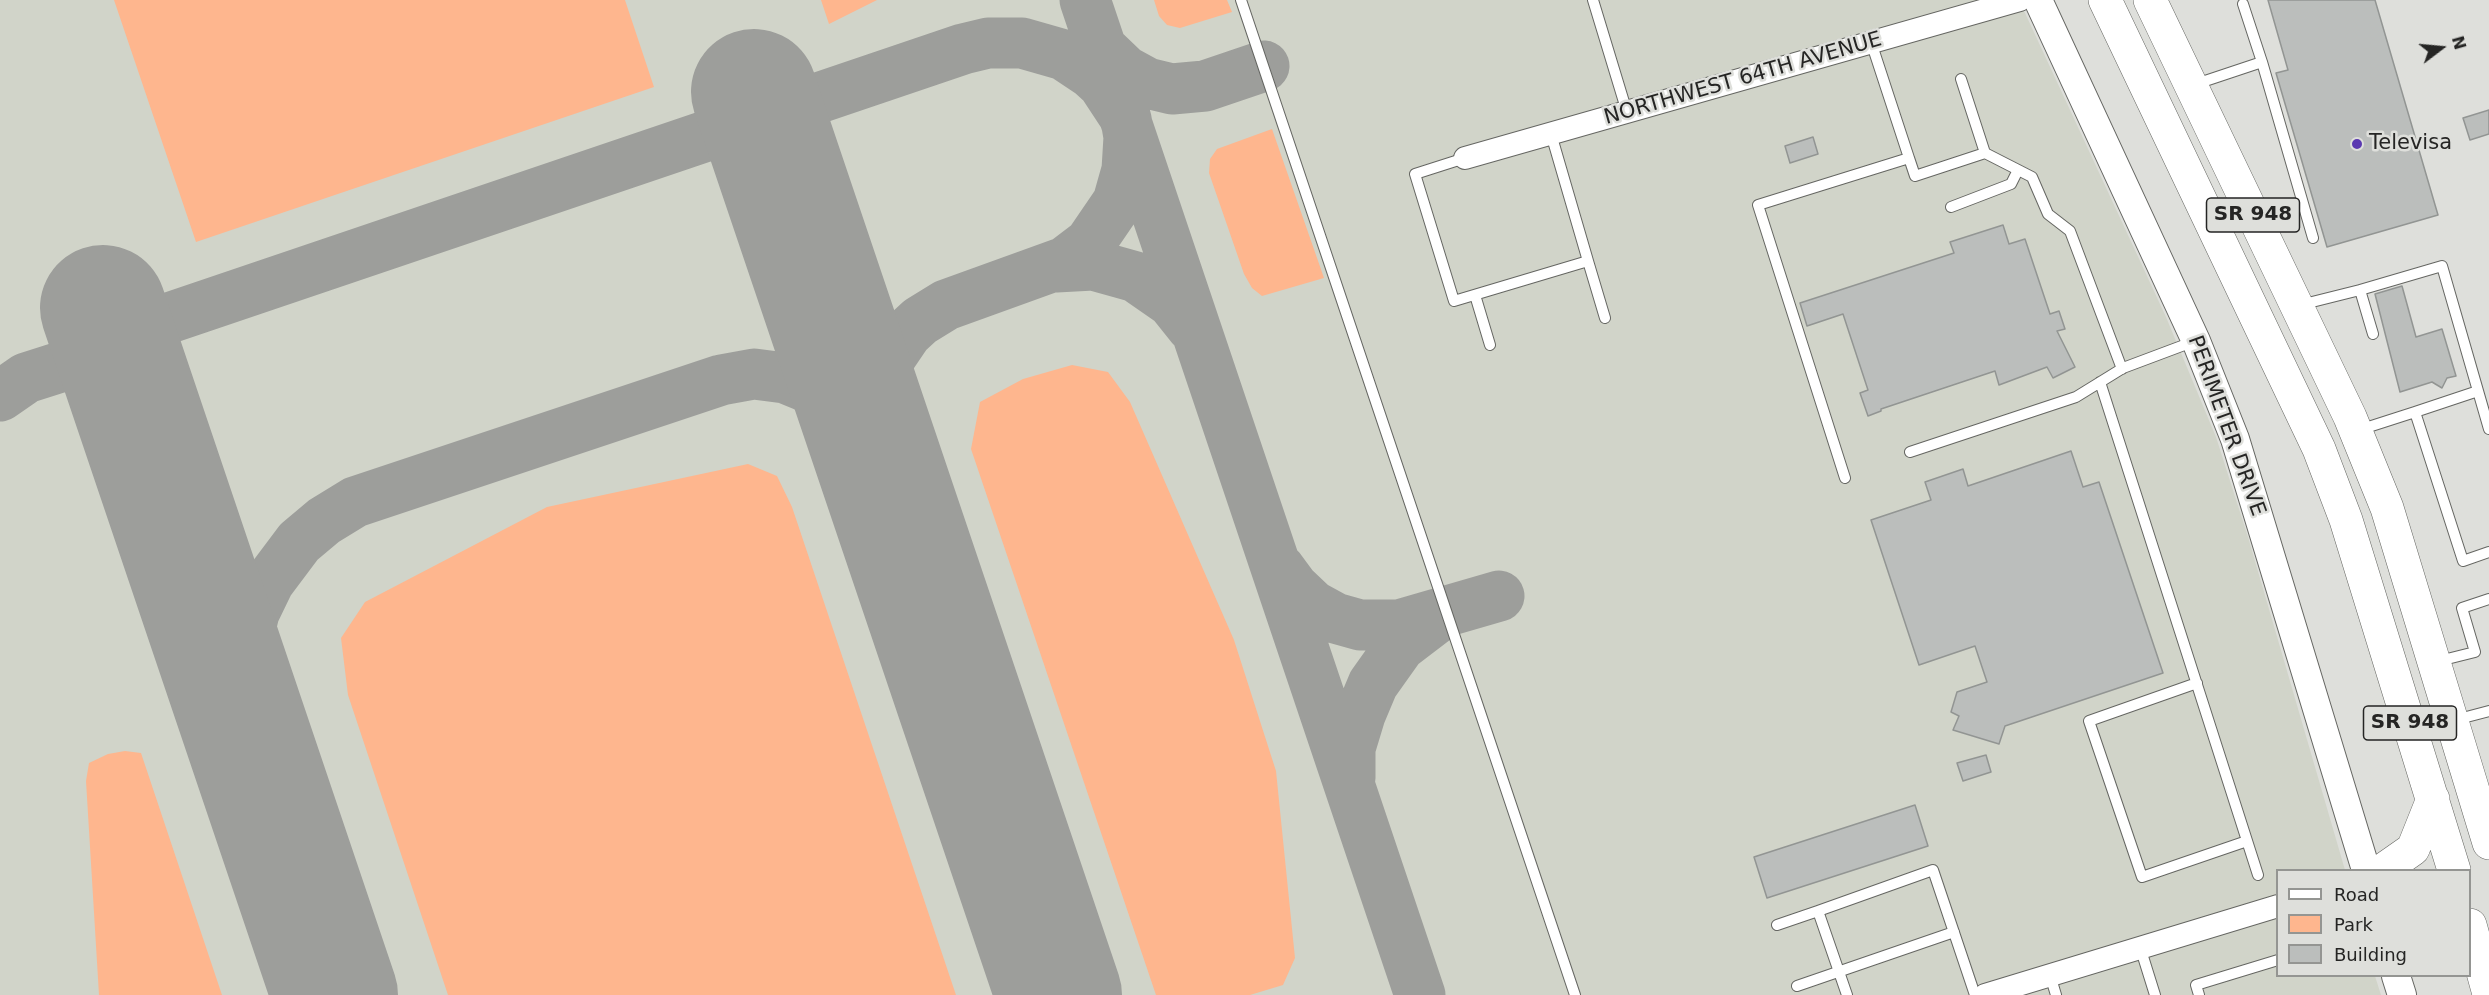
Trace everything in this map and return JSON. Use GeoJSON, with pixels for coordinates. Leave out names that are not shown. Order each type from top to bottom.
{"type":"FeatureCollection","features":[{"type":"Feature","properties":{"kind":"main road","name":"SR 948"},"geometry":{"type":"LineString","coordinates":[[2105,0],[2319,449],[2346,520],[2454,869]]}},
{"type":"Feature","properties":{"kind":"main road","name":"SR 948"},"geometry":{"type":"LineString","coordinates":[[2150,0],[2356,431],[2387,508],[2489,843]]}},
{"type":"Feature","properties":{"kind":"main road"},"geometry":{"type":"LineString","coordinates":[[2319,449],[2356,431]]}},
{"type":"Feature","properties":{"kind":"main road"},"geometry":{"type":"LineString","coordinates":[[2384,869],[2413,849],[2433,799]]}},
{"type":"Feature","properties":{"kind":"main road"},"geometry":{"type":"LineString","coordinates":[[2471,932],[2489,994]]}},
{"type":"Feature","properties":{"kind":"street","name":"NORTHWEST 64TH AVENUE"},"geometry":{"type":"LineString","coordinates":[[1465,158],[2020,0]]}},
{"type":"Feature","properties":{"kind":"street","name":"PERIMETER DRIVE"},"geometry":{"type":"LineString","coordinates":[[2038,0],[2196,341],[2242,462],[2366,869]]}},
{"type":"Feature","properties":{"kind":"street"},"geometry":{"type":"LineString","coordinates":[[1985,995],[2053,985],[2140,947],[2276,906]]}},
{"type":"Feature","properties":{"kind":"street"},"geometry":{"type":"LineString","coordinates":[[2397,977],[2402,995]]}},
{"type":"Feature","properties":{"kind":"lane"},"geometry":{"type":"LineString","coordinates":[[1241,0],[1575,995]]}},
{"type":"Feature","properties":{"kind":"lane"},"geometry":{"type":"LineString","coordinates":[[1593,0],[1627,112]]}},
{"type":"Feature","properties":{"kind":"lane"},"geometry":{"type":"LineString","coordinates":[[2243,4],[2313,238]]}},
{"type":"Feature","properties":{"kind":"lane"},"geometry":{"type":"LineString","coordinates":[[1871,42],[1915,176],[1986,153]]}},
{"type":"Feature","properties":{"kind":"lane"},"geometry":{"type":"LineString","coordinates":[[2190,86],[2262,62]]}},
{"type":"Feature","properties":{"kind":"lane"},"geometry":{"type":"LineString","coordinates":[[1961,79],[1986,153],[2032,177],[2048,214],[2070,231],[2122,369]]}},
{"type":"Feature","properties":{"kind":"lane"},"geometry":{"type":"LineString","coordinates":[[1551,134],[1605,318]]}},
{"type":"Feature","properties":{"kind":"lane"},"geometry":{"type":"LineString","coordinates":[[1465,158],[1415,174],[1454,301],[1588,261]]}},
{"type":"Feature","properties":{"kind":"lane"},"geometry":{"type":"LineString","coordinates":[[1845,478],[1758,205],[1909,158]]}},
{"type":"Feature","properties":{"kind":"lane"},"geometry":{"type":"LineString","coordinates":[[1951,207],[2012,184],[2018,170]]}},
{"type":"Feature","properties":{"kind":"lane"},"geometry":{"type":"LineString","coordinates":[[2297,306],[2442,266],[2489,429]]}},
{"type":"Feature","properties":{"kind":"lane"},"geometry":{"type":"LineString","coordinates":[[2360,290],[2373,333]]}},
{"type":"Feature","properties":{"kind":"lane"},"geometry":{"type":"LineString","coordinates":[[1475,294],[1490,345]]}},
{"type":"Feature","properties":{"kind":"lane"},"geometry":{"type":"LineString","coordinates":[[1910,452],[2076,397],[2122,369],[2196,341]]}},
{"type":"Feature","properties":{"kind":"lane"},"geometry":{"type":"LineString","coordinates":[[2100,382],[2259,875]]}},
{"type":"Feature","properties":{"kind":"lane"},"geometry":{"type":"LineString","coordinates":[[2356,431],[2478,391]]}},
{"type":"Feature","properties":{"kind":"lane"},"geometry":{"type":"LineString","coordinates":[[2415,412],[2463,561],[2489,552]]}},
{"type":"Feature","properties":{"kind":"lane"},"geometry":{"type":"LineString","coordinates":[[2435,662],[2475,652],[2462,608],[2489,599]]}},
{"type":"Feature","properties":{"kind":"lane"},"geometry":{"type":"LineString","coordinates":[[2197,683],[2089,721],[2142,877],[2247,841]]}},
{"type":"Feature","properties":{"kind":"lane"},"geometry":{"type":"LineString","coordinates":[[2452,720],[2489,711]]}},
{"type":"Feature","properties":{"kind":"lane"},"geometry":{"type":"LineString","coordinates":[[1777,925],[1933,870],[1976,995]]}},
{"type":"Feature","properties":{"kind":"lane"},"geometry":{"type":"LineString","coordinates":[[1818,911],[1847,995]]}},
{"type":"Feature","properties":{"kind":"lane"},"geometry":{"type":"LineString","coordinates":[[1797,986],[1954,932]]}},
{"type":"Feature","properties":{"kind":"lane"},"geometry":{"type":"LineString","coordinates":[[2140,947],[2154,995]]}},
{"type":"Feature","properties":{"kind":"lane"},"geometry":{"type":"LineString","coordinates":[[2199,995],[2196,985],[2276,960]]}},
{"type":"Feature","properties":{"kind":"shaded area"},"geometry":{"type":"Polygon","coordinates":[[[0,0],[2019,0],[2166,317],[2216,437],[2248,537],[2345,869],[2276,869],[2276,977],[2375,977],[2381,995],[0,995],[0,0]]]}},
{"type":"Feature","properties":{"kind":"green space"},"geometry":{"type":"Polygon","coordinates":[[[114,0],[625,0],[654,87],[196,242],[114,0]]]}},
{"type":"Feature","properties":{"kind":"green space"},"geometry":{"type":"Polygon","coordinates":[[[821,0],[877,0],[829,24],[821,0]]]}},
{"type":"Feature","properties":{"kind":"green space"},"geometry":{"type":"Polygon","coordinates":[[[1154,0],[1227,0],[1232,12],[1180,28],[1167,25],[1159,16],[1154,0]]]}},
{"type":"Feature","properties":{"kind":"green space"},"geometry":{"type":"Polygon","coordinates":[[[1272,129],[1324,278],[1262,296],[1252,288],[1244,274],[1209,173],[1210,159],[1217,149],[1272,129]]]}},
{"type":"Feature","properties":{"kind":"green space"},"geometry":{"type":"Polygon","coordinates":[[[1072,365],[1108,372],[1130,402],[1234,640],[1276,771],[1295,958],[1283,985],[1250,995],[1156,995],[971,449],[980,402],[1023,379],[1072,365]]]}},
{"type":"Feature","properties":{"kind":"green space"},"geometry":{"type":"Polygon","coordinates":[[[748,464],[777,476],[792,507],[956,995],[448,995],[348,695],[341,638],[365,602],[547,507],[748,464]]]}},
{"type":"Feature","properties":{"kind":"green space"},"geometry":{"type":"Polygon","coordinates":[[[125,751],[141,753],[222,995],[99,995],[86,781],[89,763],[108,754],[125,751]]]}},
{"type":"Feature","properties":{"kind":"building"},"geometry":{"type":"Polygon","coordinates":[[[2268,0],[2375,0],[2438,215],[2327,247],[2276,73],[2288,70],[2268,0]]]}},
{"type":"Feature","properties":{"kind":"building"},"geometry":{"type":"Polygon","coordinates":[[[2489,110],[2489,134],[2470,140],[2463,118],[2489,110]]]}},
{"type":"Feature","properties":{"kind":"building"},"geometry":{"type":"Polygon","coordinates":[[[1813,137],[1818,154],[1790,163],[1785,146],[1813,137]]]}},
{"type":"Feature","properties":{"kind":"building"},"geometry":{"type":"Polygon","coordinates":[[[2003,225],[2009,244],[2025,239],[2050,314],[2059,311],[2065,329],[2057,331],[2075,367],[2053,378],[2047,367],[1999,385],[1995,371],[1881,409],[1868,416],[1860,393],[1868,390],[1843,314],[1807,326],[1800,303],[1954,253],[1950,242],[2003,225]]]}},
{"type":"Feature","properties":{"kind":"building"},"geometry":{"type":"Polygon","coordinates":[[[2402,286],[2416,337],[2442,329],[2456,376],[2447,378],[2442,388],[2432,382],[2400,392],[2375,294],[2402,286]]]}},
{"type":"Feature","properties":{"kind":"building"},"geometry":{"type":"Polygon","coordinates":[[[2071,451],[2083,487],[2099,482],[2163,673],[2005,726],[1999,744],[1953,730],[1959,716],[1951,712],[1957,692],[1987,682],[1975,646],[1919,665],[1871,520],[1931,500],[1925,482],[1963,469],[1968,486],[2071,451]]]}},
{"type":"Feature","properties":{"kind":"building"},"geometry":{"type":"Polygon","coordinates":[[[1986,755],[1991,772],[1963,781],[1957,763],[1986,755]]]}},
{"type":"Feature","properties":{"kind":"building"},"geometry":{"type":"Polygon","coordinates":[[[1915,805],[1928,846],[1767,898],[1754,857],[1915,805]]]}},
{"type":"Feature","properties":{"kind":"taxiway"},"geometry":{"type":"LineString","coordinates":[[1085,0],[1420,995]]}},
{"type":"Feature","properties":{"kind":"taxiway"},"geometry":{"type":"LineString","coordinates":[[113,337],[963,49],[988,43],[1022,43],[1064,55],[1103,84],[1126,119],[1129,137],[1127,170],[1118,202],[1090,243],[1065,262],[946,305],[920,321],[907,333],[888,361],[875,396],[873,427],[883,472]]}},
{"type":"Feature","properties":{"kind":"taxiway"},"geometry":{"type":"LineString","coordinates":[[1101,48],[1125,71],[1147,83],[1172,89],[1205,86],[1264,66]]}},
{"type":"Feature","properties":{"kind":"taxiway"},"geometry":{"type":"LineString","coordinates":[[1056,267],[1093,265],[1136,277],[1172,302],[1192,327]]}},
{"type":"Feature","properties":{"kind":"taxiway"},"geometry":{"type":"LineString","coordinates":[[0,396],[26,378],[117,349]]}},
{"type":"Feature","properties":{"kind":"taxiway"},"geometry":{"type":"LineString","coordinates":[[282,837],[246,716],[243,687],[246,647],[254,613],[269,582],[299,542],[324,521],[355,502],[721,380],[754,374],[785,378],[829,396],[853,417],[877,461]]}},
{"type":"Feature","properties":{"kind":"taxiway"},"geometry":{"type":"LineString","coordinates":[[1279,568],[1293,587],[1313,606],[1335,618],[1360,625],[1399,625],[1499,596]]}},
{"type":"Feature","properties":{"kind":"taxiway"},"geometry":{"type":"LineString","coordinates":[[1350,778],[1350,748],[1373,684],[1400,646],[1438,617]]}},
{"type":"Feature","properties":{"kind":"runway"},"geometry":{"type":"LineString","coordinates":[[754,92],[1059,995]]}},
{"type":"Feature","properties":{"kind":"runway"},"geometry":{"type":"LineString","coordinates":[[103,308],[335,995]]}},
{"type":"Feature","properties":{"kind":"place","name":"Televisa"},"geometry":{"type":"Point","coordinates":[2357,144]}}]}
